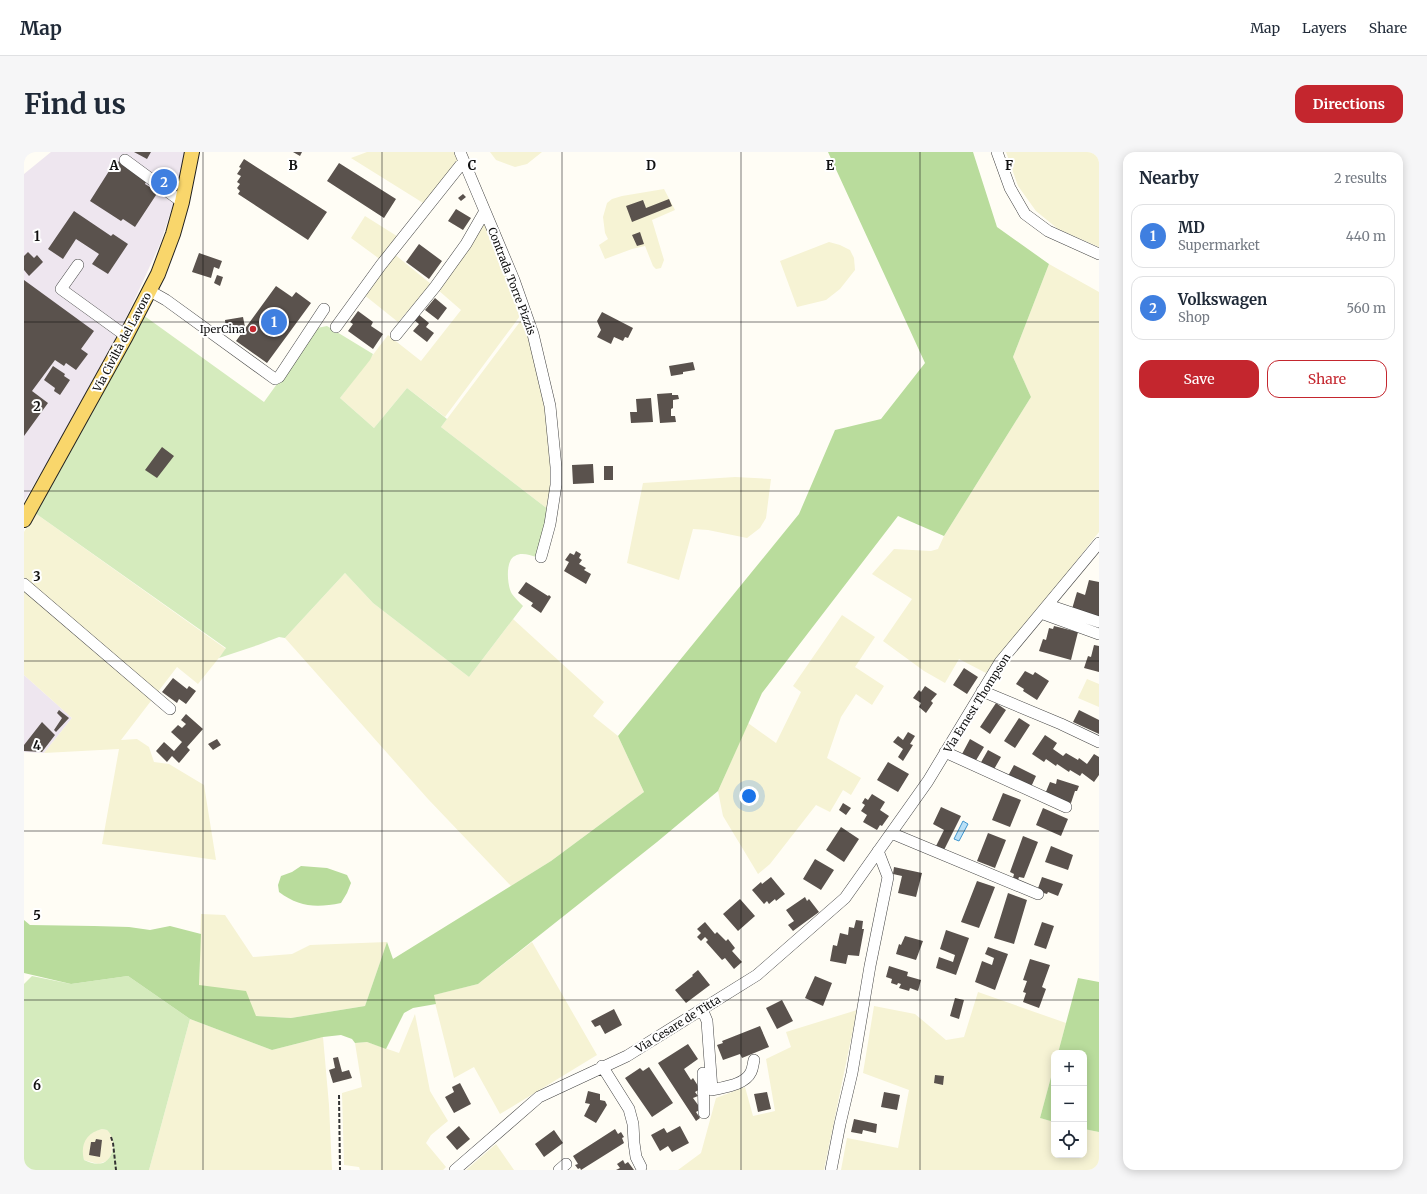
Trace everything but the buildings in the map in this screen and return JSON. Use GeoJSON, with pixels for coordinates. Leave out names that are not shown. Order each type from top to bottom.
{"type":"FeatureCollection","features":[{"type":"Feature","properties":{"kind":"main road","name":"Via Civiltà del Lavoro"},"geometry":{"type":"LineString","coordinates":[[24,520],[126,336],[158,274],[173,234],[182,202],[192,152]]}},
{"type":"Feature","properties":{"kind":"street"},"geometry":{"type":"LineString","coordinates":[[997,152],[1010,188],[1025,214],[1048,231],[1099,254]]}},
{"type":"Feature","properties":{"kind":"street"},"geometry":{"type":"LineString","coordinates":[[336,327],[462,157]]}},
{"type":"Feature","properties":{"kind":"street","name":"Contrada Torre Pizzis"},"geometry":{"type":"LineString","coordinates":[[462,157],[514,280],[533,334],[550,406],[556,467],[556,485],[550,524],[541,557]]}},
{"type":"Feature","properties":{"kind":"street"},"geometry":{"type":"LineString","coordinates":[[125,160],[182,202]]}},
{"type":"Feature","properties":{"kind":"street"},"geometry":{"type":"LineString","coordinates":[[396,335],[435,287],[466,244],[485,211]]}},
{"type":"Feature","properties":{"kind":"street"},"geometry":{"type":"LineString","coordinates":[[78,265],[61,290],[126,336]]}},
{"type":"Feature","properties":{"kind":"street"},"geometry":{"type":"LineString","coordinates":[[150,291],[166,300],[275,379],[279,377],[324,309]]}},
{"type":"Feature","properties":{"kind":"street","name":"Via Ernest Thompson"},"geometry":{"type":"LineString","coordinates":[[878,851],[928,781],[1000,662],[1099,543]]}},
{"type":"Feature","properties":{"kind":"street"},"geometry":{"type":"LineString","coordinates":[[24,584],[170,709]]}},
{"type":"Feature","properties":{"kind":"street"},"geometry":{"type":"LineString","coordinates":[[1045,609],[1099,622]]}},
{"type":"Feature","properties":{"kind":"street"},"geometry":{"type":"LineString","coordinates":[[1045,609],[1099,634]]}},
{"type":"Feature","properties":{"kind":"street"},"geometry":{"type":"LineString","coordinates":[[982,691],[1061,724],[1099,742]]}},
{"type":"Feature","properties":{"kind":"street"},"geometry":{"type":"LineString","coordinates":[[945,752],[1066,807]]}},
{"type":"Feature","properties":{"kind":"street"},"geometry":{"type":"LineString","coordinates":[[891,833],[1038,894]]}},
{"type":"Feature","properties":{"kind":"street"},"geometry":{"type":"LineString","coordinates":[[831,1170],[852,1073],[870,966],[888,876],[878,851]]}},
{"type":"Feature","properties":{"kind":"street","name":"Via Cesare de Titta"},"geometry":{"type":"LineString","coordinates":[[455,1170],[539,1097],[602,1066],[627,1056],[757,975],[845,898],[878,851]]}},
{"type":"Feature","properties":{"kind":"street"},"geometry":{"type":"LineString","coordinates":[[699,1011],[707,1021],[712,1090],[746,1079],[751,1072],[754,1060]]}},
{"type":"Feature","properties":{"kind":"street"},"geometry":{"type":"LineString","coordinates":[[699,1011],[702,1029],[704,1113]]}},
{"type":"Feature","properties":{"kind":"street"},"geometry":{"type":"LineString","coordinates":[[602,1066],[629,1109],[633,1124],[636,1157],[641,1167]]}},
{"type":"Feature","properties":{"kind":"path"},"geometry":{"type":"LineString","coordinates":[[339,1095],[340,1170]]}},
{"type":"Feature","properties":{"kind":"path"},"geometry":{"type":"LineString","coordinates":[[111,1137],[116,1170]]}},
{"type":"Feature","properties":{"kind":"shaded area"},"geometry":{"type":"Polygon","coordinates":[[[51,152],[186,152],[177,193],[160,244],[122,327],[57,446],[24,501],[24,174],[51,152]]]}},
{"type":"Feature","properties":{"kind":"shaded area"},"geometry":{"type":"Polygon","coordinates":[[[367,152],[456,152],[461,163],[428,206],[351,158],[367,152]]]}},
{"type":"Feature","properties":{"kind":"shaded area"},"geometry":{"type":"Polygon","coordinates":[[[490,152],[542,152],[527,164],[515,167],[496,160],[490,152]]]}},
{"type":"Feature","properties":{"kind":"shaded area"},"geometry":{"type":"Polygon","coordinates":[[[1006,152],[1099,152],[1099,247],[1058,229],[1036,211],[1018,186],[1006,152]]]}},
{"type":"Feature","properties":{"kind":"shaded area"},"geometry":{"type":"Polygon","coordinates":[[[664,189],[675,210],[652,220],[664,260],[661,268],[656,269],[653,266],[645,246],[605,259],[599,245],[608,239],[605,233],[603,217],[607,203],[612,199],[622,196],[664,189]]]}},
{"type":"Feature","properties":{"kind":"shaded area"},"geometry":{"type":"Polygon","coordinates":[[[365,216],[400,238],[381,260],[351,238],[365,216]]]}},
{"type":"Feature","properties":{"kind":"shaded area"},"geometry":{"type":"Polygon","coordinates":[[[486,218],[520,316],[445,417],[407,388],[374,428],[340,398],[388,335],[421,361],[461,310],[438,290],[486,218]]]}},
{"type":"Feature","properties":{"kind":"shaded area"},"geometry":{"type":"Polygon","coordinates":[[[829,242],[850,250],[854,258],[855,270],[840,289],[826,300],[797,307],[780,261],[829,242]]]}},
{"type":"Feature","properties":{"kind":"shaded area"},"geometry":{"type":"Polygon","coordinates":[[[393,253],[431,284],[398,322],[363,294],[393,253]]]}},
{"type":"Feature","properties":{"kind":"shaded area"},"geometry":{"type":"Polygon","coordinates":[[[1049,264],[1099,292],[1099,532],[986,673],[959,659],[945,683],[924,671],[883,641],[912,599],[872,574],[894,549],[931,551],[938,549],[944,536],[1031,397],[1013,357],[1049,264]]]}},
{"type":"Feature","properties":{"kind":"shaded area"},"geometry":{"type":"Polygon","coordinates":[[[522,319],[534,349],[546,396],[555,476],[549,510],[441,427],[522,319]]]}},
{"type":"Feature","properties":{"kind":"shaded area"},"geometry":{"type":"Polygon","coordinates":[[[735,477],[771,479],[766,518],[760,528],[747,538],[708,530],[693,529],[679,580],[627,563],[643,483],[735,477]]]}},
{"type":"Feature","properties":{"kind":"shaded area"},"geometry":{"type":"Polygon","coordinates":[[[35,513],[226,649],[198,684],[177,667],[121,740],[137,739],[149,747],[154,762],[169,764],[204,785],[216,860],[102,844],[119,749],[44,753],[72,718],[24,675],[24,532],[35,513]]]}},
{"type":"Feature","properties":{"kind":"shaded area"},"geometry":{"type":"Polygon","coordinates":[[[345,573],[373,603],[469,677],[513,619],[604,702],[593,716],[618,736],[644,792],[551,861],[511,886],[428,799],[285,638],[345,573]]]}},
{"type":"Feature","properties":{"kind":"shaded area"},"geometry":{"type":"Polygon","coordinates":[[[842,615],[875,637],[855,667],[884,686],[872,705],[856,694],[841,717],[827,758],[861,778],[851,795],[843,790],[830,812],[816,805],[770,864],[758,874],[723,816],[718,791],[748,723],[776,743],[801,692],[793,686],[842,615]]]}},
{"type":"Feature","properties":{"kind":"shaded area"},"geometry":{"type":"Polygon","coordinates":[[[24,675],[72,718],[44,753],[24,752],[24,675]]]}},
{"type":"Feature","properties":{"kind":"shaded area"},"geometry":{"type":"Polygon","coordinates":[[[1087,679],[1099,684],[1099,707],[1078,698],[1087,679]]]}},
{"type":"Feature","properties":{"kind":"shaded area"},"geometry":{"type":"Polygon","coordinates":[[[201,914],[225,915],[253,957],[292,954],[310,945],[387,942],[365,1006],[291,1018],[256,1016],[199,985],[201,914]]]}},
{"type":"Feature","properties":{"kind":"shaded area"},"geometry":{"type":"Polygon","coordinates":[[[532,942],[597,1055],[500,1114],[474,1067],[454,1078],[433,995],[478,984],[532,942]]]}},
{"type":"Feature","properties":{"kind":"shaded area"},"geometry":{"type":"Polygon","coordinates":[[[978,992],[1066,1023],[1059,1050],[1051,1050],[1051,1077],[1040,1118],[1051,1121],[1051,1158],[1087,1158],[1087,1130],[1099,1132],[1099,1170],[841,1170],[847,1138],[898,1148],[909,1090],[863,1073],[874,1006],[915,1014],[946,1040],[964,1037],[978,992]]]}},
{"type":"Feature","properties":{"kind":"shaded area"},"geometry":{"type":"Polygon","coordinates":[[[857,1010],[824,1170],[678,1170],[701,1153],[716,1098],[745,1087],[753,1116],[775,1111],[766,1059],[791,1047],[786,1032],[857,1010]]]}},
{"type":"Feature","properties":{"kind":"shaded area"},"geometry":{"type":"Polygon","coordinates":[[[415,1014],[430,1091],[448,1121],[431,1135],[426,1143],[446,1167],[443,1170],[360,1170],[359,1167],[344,1165],[342,1093],[362,1087],[355,1043],[367,1042],[399,1053],[415,1014]]]}},
{"type":"Feature","properties":{"kind":"shaded area"},"geometry":{"type":"Polygon","coordinates":[[[190,1019],[272,1050],[323,1037],[329,1105],[332,1170],[149,1170],[190,1019]]]}},
{"type":"Feature","properties":{"kind":"shaded area"},"geometry":{"type":"Polygon","coordinates":[[[102,1129],[107,1130],[112,1134],[113,1143],[111,1155],[107,1161],[98,1164],[84,1160],[82,1145],[85,1139],[95,1131],[102,1129]]]}},
{"type":"Feature","properties":{"kind":"shaded area"},"geometry":{"type":"Polygon","coordinates":[[[496,1144],[514,1170],[466,1170],[496,1144]]]}},
{"type":"Feature","properties":{"kind":"green space"},"geometry":{"type":"Polygon","coordinates":[[[828,152],[973,152],[997,227],[1049,264],[1013,357],[1031,397],[944,536],[898,516],[762,693],[718,791],[657,842],[478,984],[434,995],[436,1004],[413,1008],[404,1013],[386,1049],[367,1042],[355,1043],[352,1039],[341,1035],[323,1037],[272,1050],[190,1019],[128,976],[71,984],[24,973],[24,920],[30,925],[129,927],[150,930],[170,926],[201,934],[199,985],[246,991],[256,1016],[291,1018],[365,1006],[387,942],[393,959],[551,861],[644,792],[618,736],[799,514],[835,430],[881,419],[925,363],[828,152]]]}},
{"type":"Feature","properties":{"kind":"green space"},"geometry":{"type":"Polygon","coordinates":[[[143,315],[264,402],[317,328],[327,326],[373,354],[370,360],[340,398],[374,428],[407,388],[447,419],[441,427],[549,510],[536,557],[526,554],[517,555],[512,558],[508,568],[510,590],[513,596],[523,606],[469,677],[373,603],[345,573],[285,638],[279,637],[219,658],[226,648],[35,513],[143,315]]]}},
{"type":"Feature","properties":{"kind":"green space"},"geometry":{"type":"Polygon","coordinates":[[[301,866],[327,868],[347,875],[351,883],[341,903],[324,906],[308,905],[294,901],[279,892],[278,885],[281,876],[292,872],[301,866]]]}},
{"type":"Feature","properties":{"kind":"green space"},"geometry":{"type":"Polygon","coordinates":[[[32,976],[71,984],[128,976],[190,1019],[149,1170],[24,1170],[24,984],[32,976]],[[102,1129],[96,1131],[88,1137],[83,1149],[84,1160],[99,1164],[103,1163],[109,1158],[113,1148],[113,1140],[107,1130],[102,1129]]]}},
{"type":"Feature","properties":{"kind":"green space"},"geometry":{"type":"Polygon","coordinates":[[[1078,978],[1099,982],[1099,1132],[1087,1130],[1087,1050],[1059,1050],[1078,978]]]}},
{"type":"Feature","properties":{"kind":"green space"},"geometry":{"type":"Polygon","coordinates":[[[1051,1077],[1051,1121],[1040,1118],[1051,1077]]]}},
{"type":"Feature","properties":{"kind":"water"},"geometry":{"type":"Polygon","coordinates":[[[963,821],[968,824],[959,841],[954,839],[963,821]]]}},
{"type":"Feature","properties":{"kind":"place","name":"Volkswagen"},"geometry":{"type":"Point","coordinates":[164,182]}},
{"type":"Feature","properties":{"kind":"place","name":"MD"},"geometry":{"type":"Point","coordinates":[274,322]}},
{"type":"Feature","properties":{"kind":"place","name":"IperCina"},"geometry":{"type":"Point","coordinates":[253,329]}}]}
